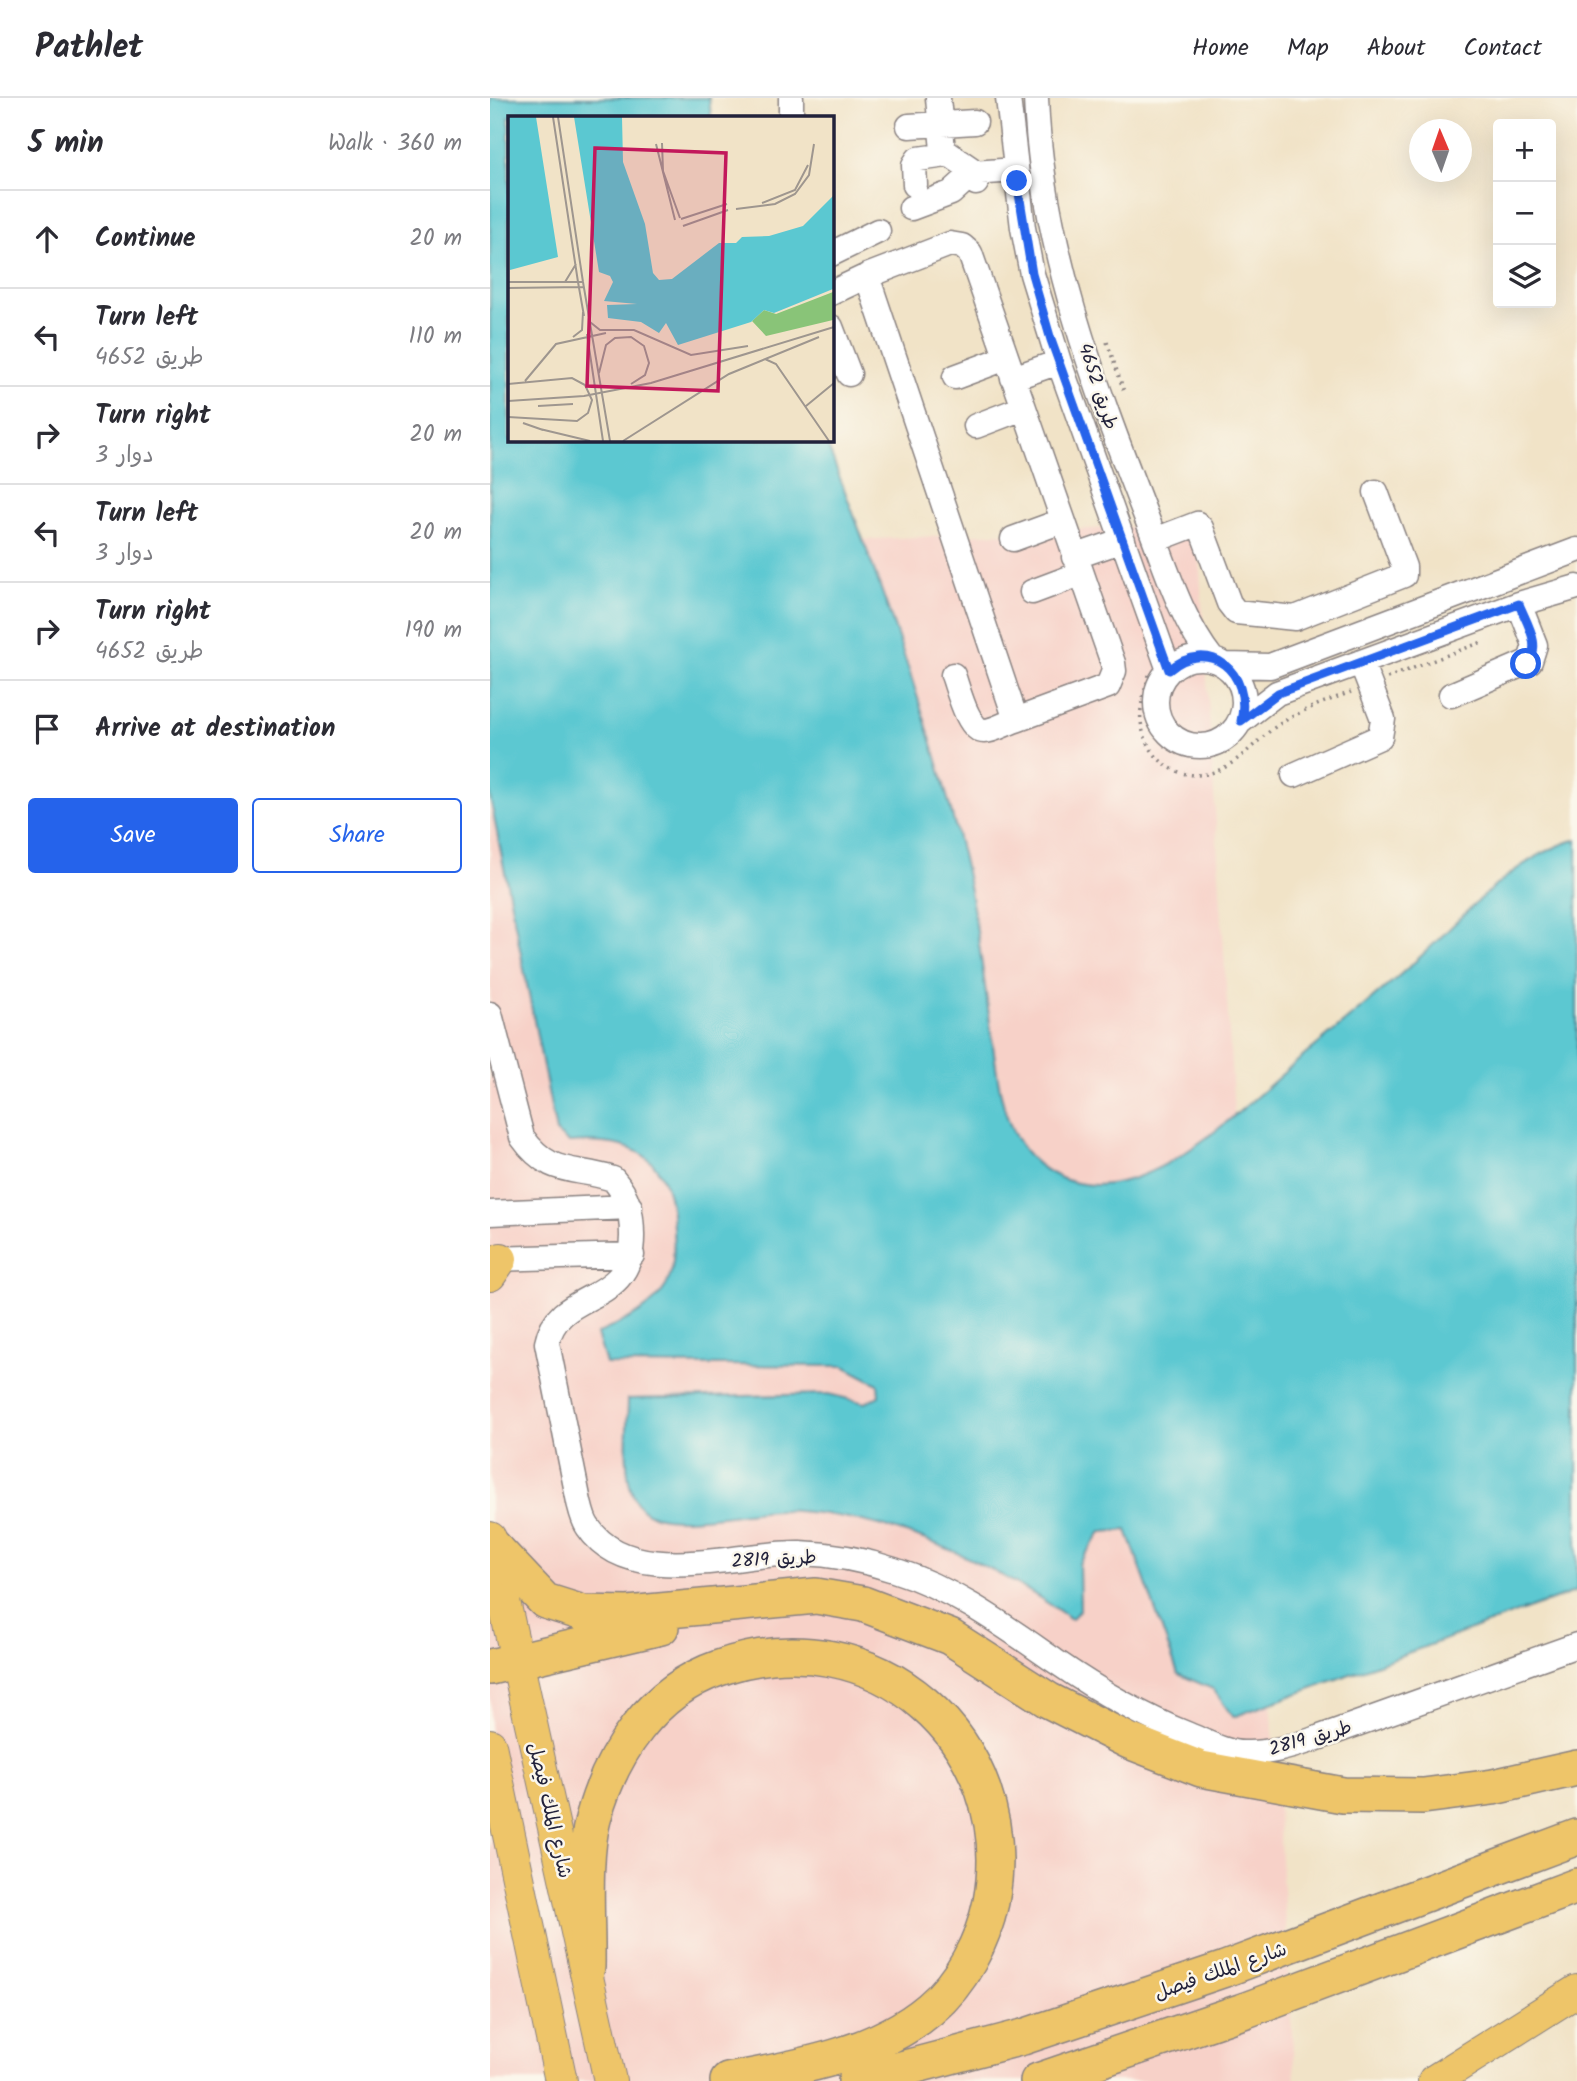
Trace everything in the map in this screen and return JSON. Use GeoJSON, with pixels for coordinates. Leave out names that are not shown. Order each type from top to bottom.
{"type":"FeatureCollection","features":[{"type":"Feature","properties":{"kind":"highway"},"geometry":{"type":"LineString","coordinates":[[491,1541],[545,1601],[583,1613],[628,1614],[816,1595],[863,1604],[950,1637],[1048,1700],[1129,1741],[1201,1769],[1343,1795],[1423,1796],[1493,1787],[1577,1768]]}},
{"type":"Feature","properties":{"kind":"highway"},"geometry":{"type":"LineString","coordinates":[[503,1665],[762,1601]]}},
{"type":"Feature","properties":{"kind":"highway"},"geometry":{"type":"LineString","coordinates":[[587,1968],[592,1823],[607,1776],[625,1744],[665,1698],[704,1673],[748,1658],[794,1653],[840,1658],[883,1674],[922,1700],[955,1735],[980,1777],[994,1823],[997,1872],[987,1923],[965,1969],[931,2009],[887,2038],[779,2071],[728,2081]]}},
{"type":"Feature","properties":{"kind":"highway","name":"شارع الملك فيصل"},"geometry":{"type":"LineString","coordinates":[[856,2081],[1023,2037],[1312,1937],[1577,1837]]}},
{"type":"Feature","properties":{"kind":"highway"},"geometry":{"type":"LineString","coordinates":[[1038,2081],[1246,2010],[1577,1886]]}},
{"type":"Feature","properties":{"kind":"main road","name":"شارع الملك فيصل"},"geometry":{"type":"LineString","coordinates":[[491,1541],[503,1665],[587,1968],[610,2081]]}},
{"type":"Feature","properties":{"kind":"main road"},"geometry":{"type":"LineString","coordinates":[[490,1745],[561,2081]]}},
{"type":"Feature","properties":{"kind":"main road"},"geometry":{"type":"LineString","coordinates":[[1434,2081],[1577,1991]]}},
{"type":"Feature","properties":{"kind":"street"},"geometry":{"type":"LineString","coordinates":[[791,98],[791,116]]}},
{"type":"Feature","properties":{"kind":"street"},"geometry":{"type":"LineString","coordinates":[[938,98],[941,144],[947,155],[974,178],[1016,175]]}},
{"type":"Feature","properties":{"kind":"street","name":"طريق 4652"},"geometry":{"type":"LineString","coordinates":[[1008,98],[1016,175],[1032,274],[1059,362],[1169,670]]}},
{"type":"Feature","properties":{"kind":"street","name":"طريق 4652"},"geometry":{"type":"LineString","coordinates":[[1035,98],[1050,224],[1062,272],[1111,426],[1178,602],[1199,642],[1219,662]]}},
{"type":"Feature","properties":{"kind":"street"},"geometry":{"type":"LineString","coordinates":[[909,126],[975,122]]}},
{"type":"Feature","properties":{"kind":"street"},"geometry":{"type":"LineString","coordinates":[[947,155],[918,159],[914,165],[915,203],[951,206],[974,178]]}},
{"type":"Feature","properties":{"kind":"street"},"geometry":{"type":"LineString","coordinates":[[833,253],[878,231]]}},
{"type":"Feature","properties":{"kind":"street"},"geometry":{"type":"LineString","coordinates":[[833,292],[950,244],[962,246],[970,253],[1113,663],[1112,679],[1108,686],[989,730],[976,729],[971,722],[953,675]]}},
{"type":"Feature","properties":{"kind":"street"},"geometry":{"type":"LineString","coordinates":[[867,276],[1016,720]]}},
{"type":"Feature","properties":{"kind":"street"},"geometry":{"type":"LineString","coordinates":[[833,332],[849,374]]}},
{"type":"Feature","properties":{"kind":"street"},"geometry":{"type":"LineString","coordinates":[[955,377],[1059,362]]}},
{"type":"Feature","properties":{"kind":"street"},"geometry":{"type":"LineString","coordinates":[[976,426],[1023,408]]}},
{"type":"Feature","properties":{"kind":"street"},"geometry":{"type":"LineString","coordinates":[[1155,540],[1197,524],[1201,528],[1228,603],[1236,612],[1295,618],[1404,575],[1404,567],[1376,492]]}},
{"type":"Feature","properties":{"kind":"street"},"geometry":{"type":"LineString","coordinates":[[1013,539],[1062,521]]}},
{"type":"Feature","properties":{"kind":"street"},"geometry":{"type":"LineString","coordinates":[[1032,592],[1123,540]]}},
{"type":"Feature","properties":{"kind":"street"},"geometry":{"type":"LineString","coordinates":[[1577,550],[1270,666],[1198,658],[1183,662],[1169,670],[1159,685],[1157,713],[1170,735],[1183,744],[1202,747],[1217,744],[1231,734],[1241,721],[1278,693],[1519,604],[1577,587]]}},
{"type":"Feature","properties":{"kind":"street"},"geometry":{"type":"LineString","coordinates":[[1451,695],[1530,661],[1535,645],[1519,604]]}},
{"type":"Feature","properties":{"kind":"street"},"geometry":{"type":"LineString","coordinates":[[1219,662],[1243,689],[1245,704],[1241,721]]}},
{"type":"Feature","properties":{"kind":"street"},"geometry":{"type":"LineString","coordinates":[[1294,775],[1380,737],[1383,719],[1361,662]]}},
{"type":"Feature","properties":{"kind":"street"},"geometry":{"type":"LineString","coordinates":[[490,1014],[518,1124],[533,1153],[552,1167],[613,1179],[630,1207],[632,1255],[494,1264]]}},
{"type":"Feature","properties":{"kind":"street"},"geometry":{"type":"LineString","coordinates":[[490,1196],[502,1212],[630,1207]]}},
{"type":"Feature","properties":{"kind":"street","name":"طريق 2819"},"geometry":{"type":"LineString","coordinates":[[632,1255],[622,1276],[598,1295],[558,1315],[550,1328],[547,1343],[579,1502],[588,1527],[607,1546],[630,1557],[663,1563],[699,1563],[798,1553],[844,1558],[893,1569],[942,1587],[984,1611],[1129,1707],[1196,1738],[1243,1753],[1281,1749],[1312,1740],[1577,1644]]}},
{"type":"Feature","properties":{"kind":"path"},"geometry":{"type":"LineString","coordinates":[[1103,329],[1129,406]]}},
{"type":"Feature","properties":{"kind":"shaded area"},"geometry":{"type":"Polygon","coordinates":[[[1197,524],[1295,2081],[490,2081],[490,557],[1197,524]]]}},
{"type":"Feature","properties":{"kind":"water"},"geometry":{"type":"Polygon","coordinates":[[[490,98],[709,98],[711,116],[508,116],[508,441],[826,441],[900,644],[948,801],[972,905],[1005,1112],[1020,1144],[1044,1169],[1061,1178],[1092,1185],[1123,1181],[1155,1170],[1186,1152],[1244,1108],[1388,985],[1491,889],[1531,860],[1577,839],[1577,1591],[1233,1717],[1213,1689],[1178,1674],[1127,1530],[1101,1532],[1079,1564],[1080,1610],[1071,1619],[1005,1577],[970,1559],[898,1530],[860,1520],[781,1510],[686,1519],[652,1515],[641,1508],[634,1498],[628,1471],[628,1399],[828,1394],[865,1403],[879,1396],[878,1384],[844,1366],[606,1364],[597,1334],[635,1315],[660,1295],[666,1286],[674,1250],[671,1203],[657,1168],[645,1157],[613,1144],[569,1143],[556,1132],[490,797],[490,98]]]}},
{"type":"Feature","properties":{"kind":"route"},"geometry":{"type":"LineString","coordinates":[[1017,181],[1032,274],[1051,340],[1169,670],[1198,658],[1212,659],[1225,665],[1237,676],[1243,689],[1245,704],[1241,721],[1278,693],[1519,604],[1535,645],[1533,656],[1526,664]]}}]}
